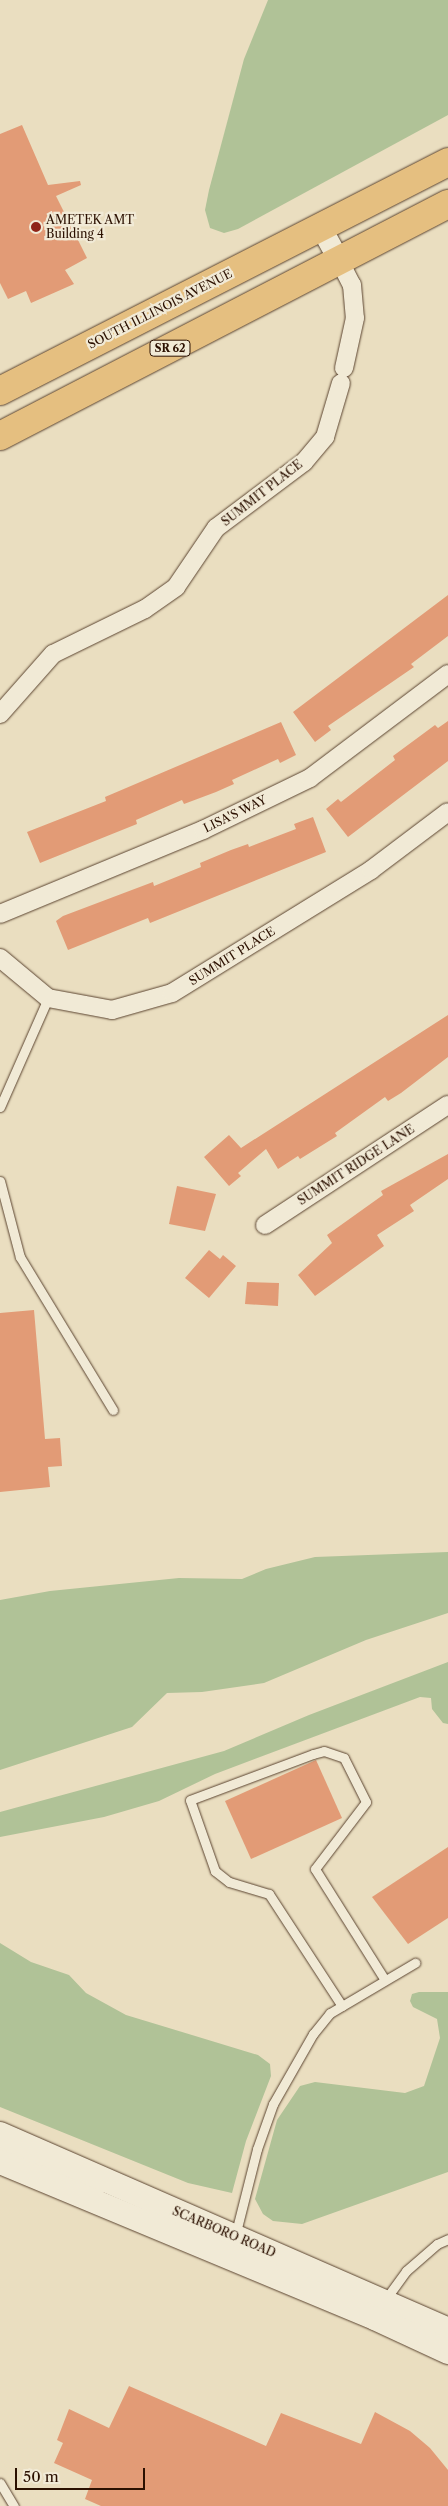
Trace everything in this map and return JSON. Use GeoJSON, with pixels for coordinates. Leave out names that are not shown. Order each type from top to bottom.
{"type":"FeatureCollection","features":[{"type":"Feature","properties":{"kind":"highway","name":"SOUTH ILLINOIS AVENUE"},"geometry":{"type":"LineString","coordinates":[[0,391],[448,162]]}},
{"type":"Feature","properties":{"kind":"highway","name":"SR 62"},"geometry":{"type":"LineString","coordinates":[[0,436],[448,204]]}},
{"type":"Feature","properties":{"kind":"main road","name":"SCARBORO ROAD"},"geometry":{"type":"LineString","coordinates":[[0,2134],[187,2218],[231,2247]]}},
{"type":"Feature","properties":{"kind":"main road","name":"SCARBORO ROAD"},"geometry":{"type":"LineString","coordinates":[[0,2162],[231,2247],[380,2309],[448,2330]]}},
{"type":"Feature","properties":{"kind":"main road","name":"SCARBORO ROAD"},"geometry":{"type":"LineString","coordinates":[[380,2309],[448,2352]]}},
{"type":"Feature","properties":{"kind":"street"},"geometry":{"type":"LineString","coordinates":[[321,228],[339,260]]}},
{"type":"Feature","properties":{"kind":"street","name":"SUMMIT PLACE"},"geometry":{"type":"LineString","coordinates":[[0,714],[53,654],[145,609],[176,587],[216,528],[304,462],[325,436],[342,376],[355,318],[352,285],[339,260]]}},
{"type":"Feature","properties":{"kind":"street","name":"LISA'S WAY"},"geometry":{"type":"LineString","coordinates":[[0,914],[204,830],[310,778],[448,674]]}},
{"type":"Feature","properties":{"kind":"street","name":"SUMMIT PLACE"},"geometry":{"type":"LineString","coordinates":[[0,958],[48,998],[112,1010],[172,993],[371,870],[448,812]]}},
{"type":"Feature","properties":{"kind":"street","name":"SUMMIT RIDGE LANE"},"geometry":{"type":"LineString","coordinates":[[265,1225],[448,1105]]}},
{"type":"Feature","properties":{"kind":"street"},"geometry":{"type":"LineString","coordinates":[[0,2148],[57,2173],[187,2218]]}},
{"type":"Feature","properties":{"kind":"lane"},"geometry":{"type":"LineString","coordinates":[[0,1107],[48,998]]}},
{"type":"Feature","properties":{"kind":"lane"},"geometry":{"type":"LineString","coordinates":[[0,1182],[20,1257],[113,1410]]}},
{"type":"Feature","properties":{"kind":"lane"},"geometry":{"type":"LineString","coordinates":[[342,2006],[269,1894],[228,1882],[215,1871],[190,1800],[313,1754],[324,1752],[344,1758],[366,1802],[315,1869],[386,1980]]}},
{"type":"Feature","properties":{"kind":"lane"},"geometry":{"type":"LineString","coordinates":[[231,2247],[257,2149],[273,2104],[313,2034],[330,2013],[415,1963]]}},
{"type":"Feature","properties":{"kind":"lane"},"geometry":{"type":"LineString","coordinates":[[380,2309],[406,2271],[436,2244],[448,2240]]}},
{"type":"Feature","properties":{"kind":"lane"},"geometry":{"type":"LineString","coordinates":[[0,2483],[14,2506]]}},
{"type":"Feature","properties":{"kind":"green space"},"geometry":{"type":"Polygon","coordinates":[[[268,0],[448,0],[448,115],[238,229],[224,233],[210,228],[205,210],[244,59],[268,0]]]}},
{"type":"Feature","properties":{"kind":"green space"},"geometry":{"type":"Polygon","coordinates":[[[448,1552],[448,1613],[366,1640],[264,1683],[202,1692],[167,1693],[132,1727],[0,1770],[0,1600],[50,1591],[179,1578],[242,1579],[266,1569],[315,1557],[448,1552]]]}},
{"type":"Feature","properties":{"kind":"green space"},"geometry":{"type":"Polygon","coordinates":[[[448,1662],[448,1724],[443,1723],[432,1709],[431,1698],[420,1697],[215,1774],[159,1801],[104,1817],[0,1837],[0,1812],[224,1751],[309,1715],[448,1662]]]}},
{"type":"Feature","properties":{"kind":"green space"},"geometry":{"type":"Polygon","coordinates":[[[0,1943],[31,1962],[69,1975],[86,1993],[126,2015],[258,2055],[270,2064],[271,2076],[246,2141],[232,2193],[188,2183],[0,2107],[0,1943]]]}},
{"type":"Feature","properties":{"kind":"green space"},"geometry":{"type":"Polygon","coordinates":[[[419,1992],[448,1992],[448,2172],[302,2224],[273,2221],[263,2214],[255,2199],[277,2120],[300,2086],[315,2082],[405,2093],[424,2086],[440,2038],[437,2019],[413,2007],[410,2001],[412,1994],[419,1992]]]}},
{"type":"Feature","properties":{"kind":"building","name":"AMETEK AMT Building 4"},"geometry":{"type":"Polygon","coordinates":[[[22,125],[48,185],[80,181],[81,185],[56,196],[87,258],[65,270],[74,284],[31,303],[26,291],[8,299],[0,283],[0,134],[22,125]]]}},
{"type":"Feature","properties":{"kind":"building"},"geometry":{"type":"Polygon","coordinates":[[[448,595],[448,636],[411,664],[414,667],[328,726],[331,730],[315,742],[293,712],[448,595]]]}},
{"type":"Feature","properties":{"kind":"building"},"geometry":{"type":"Polygon","coordinates":[[[448,721],[448,761],[348,837],[326,809],[338,799],[341,802],[395,760],[393,756],[435,725],[438,728],[448,721]]]}},
{"type":"Feature","properties":{"kind":"building"},"geometry":{"type":"Polygon","coordinates":[[[281,722],[296,755],[280,763],[278,759],[232,780],[234,784],[216,792],[184,804],[182,800],[136,820],[137,824],[40,863],[27,832],[106,801],[105,797],[281,722]]]}},
{"type":"Feature","properties":{"kind":"building"},"geometry":{"type":"Polygon","coordinates":[[[313,817],[326,852],[150,923],[148,918],[68,950],[56,921],[63,916],[153,882],[154,886],[201,867],[200,863],[231,850],[248,844],[249,847],[296,829],[294,824],[313,817]]]}},
{"type":"Feature","properties":{"kind":"building"},"geometry":{"type":"Polygon","coordinates":[[[448,1015],[448,1057],[401,1093],[388,1101],[385,1097],[335,1133],[337,1136],[300,1159],[298,1156],[278,1169],[266,1149],[238,1173],[241,1176],[229,1186],[204,1157],[229,1135],[241,1148],[448,1015]]]}},
{"type":"Feature","properties":{"kind":"building"},"geometry":{"type":"Polygon","coordinates":[[[448,1154],[448,1179],[410,1205],[414,1211],[377,1235],[384,1246],[315,1296],[298,1275],[332,1243],[327,1235],[383,1195],[381,1191],[448,1154]]]}},
{"type":"Feature","properties":{"kind":"building"},"geometry":{"type":"Polygon","coordinates":[[[177,1186],[216,1194],[205,1231],[169,1224],[177,1186]]]}},
{"type":"Feature","properties":{"kind":"building"},"geometry":{"type":"Polygon","coordinates":[[[209,1250],[220,1259],[223,1255],[236,1266],[209,1298],[185,1278],[209,1250]]]}},
{"type":"Feature","properties":{"kind":"building"},"geometry":{"type":"Polygon","coordinates":[[[247,1282],[279,1283],[278,1306],[245,1304],[247,1282]]]}},
{"type":"Feature","properties":{"kind":"building"},"geometry":{"type":"Polygon","coordinates":[[[34,1310],[45,1439],[60,1438],[62,1466],[48,1467],[50,1487],[0,1492],[0,1313],[34,1310]]]}},
{"type":"Feature","properties":{"kind":"building"},"geometry":{"type":"Polygon","coordinates":[[[316,1760],[342,1818],[251,1859],[225,1801],[316,1760]]]}},
{"type":"Feature","properties":{"kind":"building"},"geometry":{"type":"Polygon","coordinates":[[[448,1847],[448,1918],[408,1944],[372,1897],[448,1847]]]}},
{"type":"Feature","properties":{"kind":"building"},"geometry":{"type":"Polygon","coordinates":[[[129,2386],[266,2446],[281,2413],[361,2444],[375,2412],[410,2431],[430,2448],[448,2470],[448,2506],[101,2506],[85,2499],[92,2480],[54,2463],[63,2443],[57,2440],[69,2409],[109,2428],[129,2386]]]}},
{"type":"Feature","properties":{"kind":"place","name":"AMETEK AMT Building 4"},"geometry":{"type":"Point","coordinates":[36,227]}}]}
